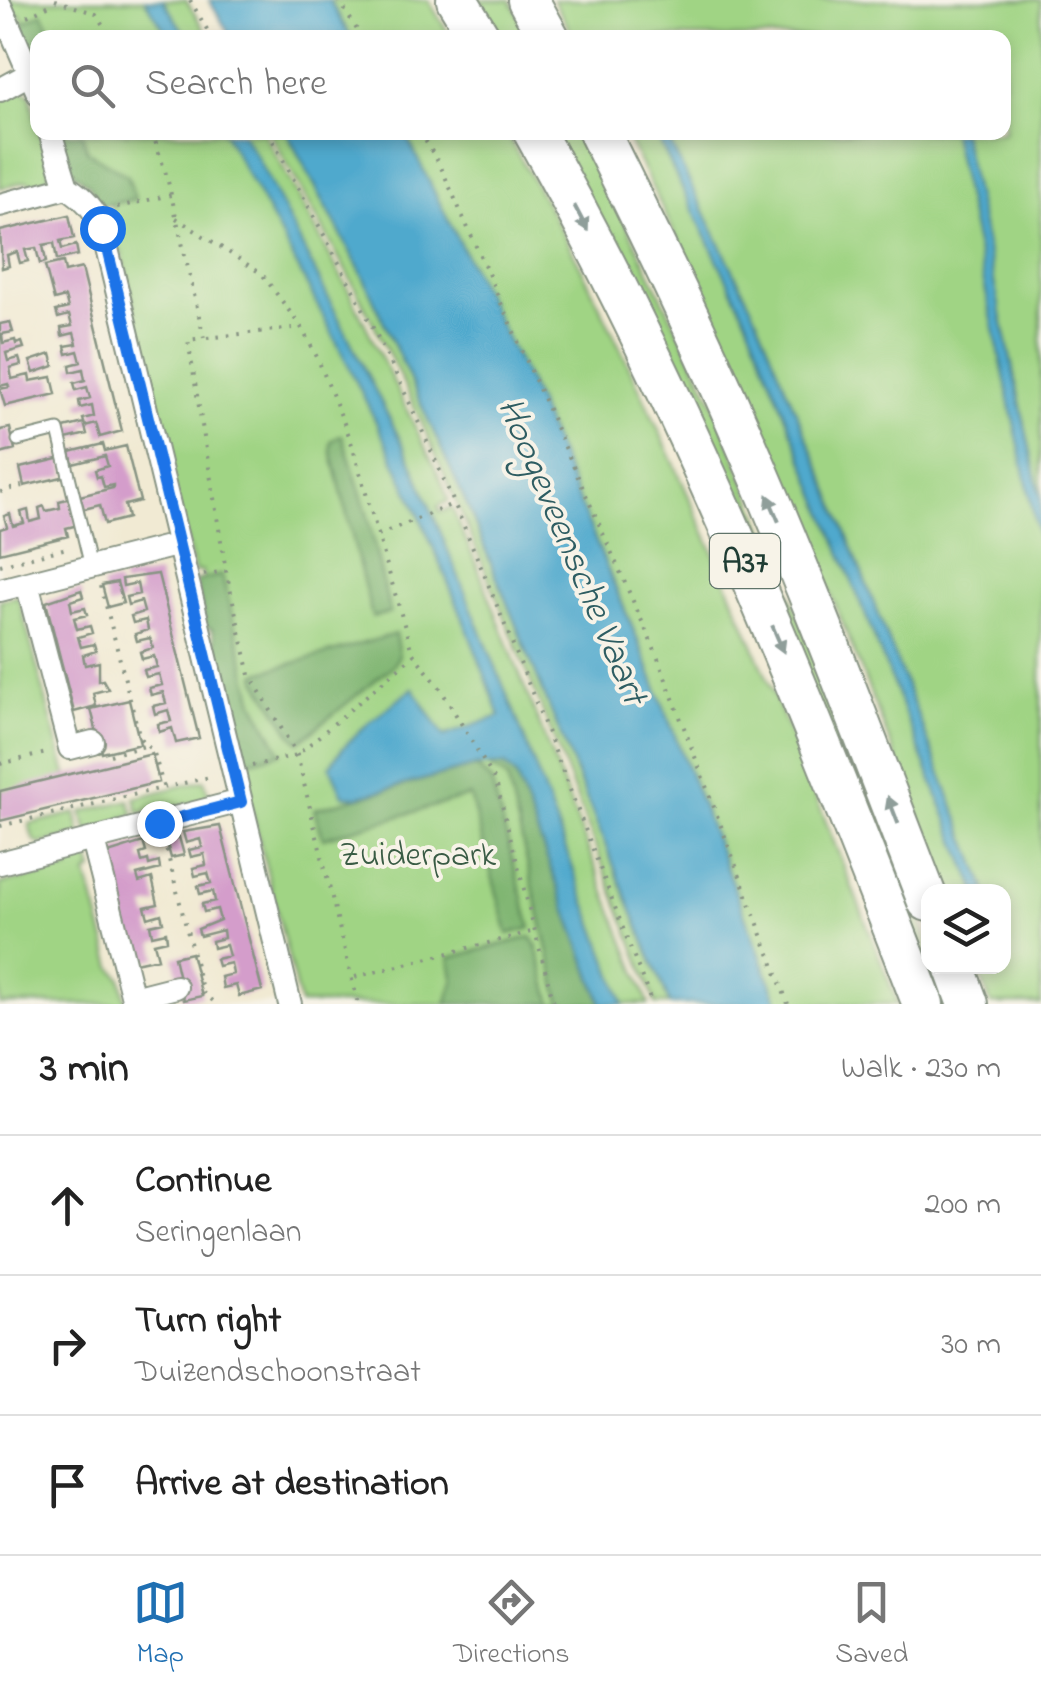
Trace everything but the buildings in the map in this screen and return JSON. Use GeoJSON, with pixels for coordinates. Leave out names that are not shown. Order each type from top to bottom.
{"type":"FeatureCollection","features":[{"type":"Feature","properties":{"kind":"highway"},"geometry":{"type":"LineString","coordinates":[[457,0],[475,30]]}},
{"type":"Feature","properties":{"kind":"highway"},"geometry":{"type":"LineString","coordinates":[[528,0],[544,30]]}},
{"type":"Feature","properties":{"kind":"highway","name":"A37"},"geometry":{"type":"LineString","coordinates":[[538,140],[622,297],[713,488],[812,721],[923,1004]]}},
{"type":"Feature","properties":{"kind":"highway","name":"A37"},"geometry":{"type":"LineString","coordinates":[[603,140],[746,444],[921,884]]}},
{"type":"Feature","properties":{"kind":"highway"},"geometry":{"type":"LineString","coordinates":[[957,974],[968,1004]]}},
{"type":"Feature","properties":{"kind":"street"},"geometry":{"type":"LineString","coordinates":[[5,15],[30,74]]}},
{"type":"Feature","properties":{"kind":"street"},"geometry":{"type":"LineString","coordinates":[[0,90],[30,84]]}},
{"type":"Feature","properties":{"kind":"street"},"geometry":{"type":"LineString","coordinates":[[52,140],[66,187],[96,212],[290,1004]]}},
{"type":"Feature","properties":{"kind":"street"},"geometry":{"type":"LineString","coordinates":[[0,204],[66,187]]}},
{"type":"Feature","properties":{"kind":"street"},"geometry":{"type":"LineString","coordinates":[[0,590],[176,545]]}},
{"type":"Feature","properties":{"kind":"street"},"geometry":{"type":"LineString","coordinates":[[27,584],[70,748],[94,742]]}},
{"type":"Feature","properties":{"kind":"street"},"geometry":{"type":"LineString","coordinates":[[0,862],[241,802]]}},
{"type":"Feature","properties":{"kind":"street"},"geometry":{"type":"LineString","coordinates":[[93,840],[134,998],[186,994]]}},
{"type":"Feature","properties":{"kind":"lane"},"geometry":{"type":"LineString","coordinates":[[18,440],[58,430],[94,566]]}},
{"type":"Feature","properties":{"kind":"path"},"geometry":{"type":"LineString","coordinates":[[190,0],[207,30]]}},
{"type":"Feature","properties":{"kind":"path"},"geometry":{"type":"LineString","coordinates":[[338,0],[357,30]]}},
{"type":"Feature","properties":{"kind":"path"},"geometry":{"type":"LineString","coordinates":[[5,15],[56,1],[96,14],[106,30]]}},
{"type":"Feature","properties":{"kind":"path"},"geometry":{"type":"LineString","coordinates":[[154,140],[204,338]]}},
{"type":"Feature","properties":{"kind":"path"},"geometry":{"type":"LineString","coordinates":[[272,140],[420,425],[514,643],[652,1004]]}},
{"type":"Feature","properties":{"kind":"path"},"geometry":{"type":"LineString","coordinates":[[425,140],[440,164],[656,653],[788,1004]]}},
{"type":"Feature","properties":{"kind":"path"},"geometry":{"type":"LineString","coordinates":[[96,212],[171,195]]}},
{"type":"Feature","properties":{"kind":"path"},"geometry":{"type":"LineString","coordinates":[[176,218],[262,274],[301,327],[350,438],[414,655],[440,688],[489,767],[502,799],[554,1004]]}},
{"type":"Feature","properties":{"kind":"path"},"geometry":{"type":"LineString","coordinates":[[301,327],[188,340],[226,571],[250,676],[297,755],[358,1004]]}},
{"type":"Feature","properties":{"kind":"path"},"geometry":{"type":"LineString","coordinates":[[0,492],[22,486]]}},
{"type":"Feature","properties":{"kind":"path"},"geometry":{"type":"LineString","coordinates":[[378,534],[454,504]]}},
{"type":"Feature","properties":{"kind":"path"},"geometry":{"type":"LineString","coordinates":[[0,565],[86,544]]}},
{"type":"Feature","properties":{"kind":"path"},"geometry":{"type":"LineString","coordinates":[[94,566],[140,738],[154,753],[164,789]]}},
{"type":"Feature","properties":{"kind":"path"},"geometry":{"type":"LineString","coordinates":[[0,826],[297,755],[414,655]]}},
{"type":"Feature","properties":{"kind":"path"},"geometry":{"type":"LineString","coordinates":[[94,742],[97,758],[147,746]]}},
{"type":"Feature","properties":{"kind":"path"},"geometry":{"type":"LineString","coordinates":[[0,764],[70,748]]}},
{"type":"Feature","properties":{"kind":"path"},"geometry":{"type":"LineString","coordinates":[[159,823],[203,993],[217,1004]]}},
{"type":"Feature","properties":{"kind":"path"},"geometry":{"type":"LineString","coordinates":[[354,978],[535,931]]}},
{"type":"Feature","properties":{"kind":"path"},"geometry":{"type":"LineString","coordinates":[[186,994],[208,997]]}},
{"type":"Feature","properties":{"kind":"green space"},"geometry":{"type":"Polygon","coordinates":[[[2,0],[186,0],[205,30],[30,30],[30,35],[20,14],[12,18],[2,0]]]}},
{"type":"Feature","properties":{"kind":"green space"},"geometry":{"type":"Polygon","coordinates":[[[329,0],[428,0],[447,30],[347,30],[329,0]]]}},
{"type":"Feature","properties":{"kind":"green space"},"geometry":{"type":"Polygon","coordinates":[[[469,0],[510,0],[527,30],[487,30],[469,0]]]}},
{"type":"Feature","properties":{"kind":"green space"},"geometry":{"type":"Polygon","coordinates":[[[553,0],[1041,0],[1041,1004],[991,1004],[980,974],[1011,974],[1011,884],[945,884],[756,413],[628,140],[1011,140],[1011,30],[570,30],[553,0]]]}},
{"type":"Feature","properties":{"kind":"green space"},"geometry":{"type":"Polygon","coordinates":[[[42,13],[51,30],[30,30],[30,55],[17,26],[42,13]]]}},
{"type":"Feature","properties":{"kind":"green space"},"geometry":{"type":"Polygon","coordinates":[[[17,88],[30,94],[30,140],[43,140],[50,170],[48,179],[35,185],[27,181],[0,188],[0,95],[17,88]]]}},
{"type":"Feature","properties":{"kind":"green space"},"geometry":{"type":"Polygon","coordinates":[[[57,140],[84,140],[87,151],[128,176],[135,199],[101,206],[89,185],[66,167],[57,140]]]}},
{"type":"Feature","properties":{"kind":"green space","name":"Zuiderpark"},"geometry":{"type":"Polygon","coordinates":[[[82,140],[268,140],[350,293],[441,480],[449,501],[438,506],[440,512],[452,508],[478,568],[649,1004],[300,1004],[244,779],[251,776],[202,571],[195,572],[163,453],[166,444],[121,251],[113,251],[103,216],[113,213],[107,189],[82,140]]]}},
{"type":"Feature","properties":{"kind":"green space"},"geometry":{"type":"Polygon","coordinates":[[[274,140],[291,140],[362,274],[470,512],[670,1004],[656,1004],[458,505],[352,282],[274,140]]]}},
{"type":"Feature","properties":{"kind":"green space"},"geometry":{"type":"Polygon","coordinates":[[[408,140],[510,140],[633,374],[713,552],[898,1004],[779,1004],[641,648],[528,381],[408,140]]]}},
{"type":"Feature","properties":{"kind":"green space"},"geometry":{"type":"Polygon","coordinates":[[[550,140],[584,140],[713,401],[921,924],[921,970],[550,140]]]}},
{"type":"Feature","properties":{"kind":"green space"},"geometry":{"type":"Polygon","coordinates":[[[342,435],[367,513],[390,613],[372,617],[331,450],[331,441],[342,435]]]}},
{"type":"Feature","properties":{"kind":"green space"},"geometry":{"type":"Polygon","coordinates":[[[222,575],[254,702],[281,753],[241,764],[212,629],[206,627],[195,581],[222,575]]]}},
{"type":"Feature","properties":{"kind":"green space"},"geometry":{"type":"Polygon","coordinates":[[[18,596],[67,778],[0,795],[0,600],[18,596]]]}},
{"type":"Feature","properties":{"kind":"green space"},"geometry":{"type":"Polygon","coordinates":[[[395,634],[399,655],[394,665],[299,742],[257,680],[256,674],[395,634]]]}},
{"type":"Feature","properties":{"kind":"green space"},"geometry":{"type":"Polygon","coordinates":[[[504,765],[516,775],[602,1004],[561,1004],[507,778],[489,766],[504,765]]]}},
{"type":"Feature","properties":{"kind":"green space"},"geometry":{"type":"Polygon","coordinates":[[[476,766],[491,781],[531,928],[508,934],[470,796],[323,838],[314,809],[476,766]]]}},
{"type":"Feature","properties":{"kind":"green space"},"geometry":{"type":"Polygon","coordinates":[[[204,780],[210,800],[139,813],[135,798],[204,780]]]}},
{"type":"Feature","properties":{"kind":"green space"},"geometry":{"type":"Polygon","coordinates":[[[129,800],[134,815],[123,818],[124,823],[88,832],[82,812],[129,800]]]}},
{"type":"Feature","properties":{"kind":"green space"},"geometry":{"type":"Polygon","coordinates":[[[76,813],[81,835],[39,844],[33,839],[29,824],[76,813]]]}},
{"type":"Feature","properties":{"kind":"green space"},"geometry":{"type":"Polygon","coordinates":[[[82,853],[89,858],[93,870],[87,874],[126,1004],[0,1004],[0,884],[69,869],[68,857],[82,853]]]}},
{"type":"Feature","properties":{"kind":"green space"},"geometry":{"type":"Polygon","coordinates":[[[531,937],[552,1004],[446,1004],[454,981],[449,958],[531,937]]]}},
{"type":"Feature","properties":{"kind":"green space"},"geometry":{"type":"Polygon","coordinates":[[[923,974],[941,974],[952,1004],[936,1004],[923,974]]]}},
{"type":"Feature","properties":{"kind":"water"},"geometry":{"type":"Polygon","coordinates":[[[145,0],[163,0],[182,30],[164,30],[145,0]]]}},
{"type":"Feature","properties":{"kind":"water"},"geometry":{"type":"Polygon","coordinates":[[[209,0],[329,0],[347,30],[227,30],[209,0]]]}},
{"type":"Feature","properties":{"kind":"water"},"geometry":{"type":"Polygon","coordinates":[[[228,140],[246,140],[257,157],[412,463],[515,714],[624,1004],[602,1004],[516,776],[504,765],[476,766],[357,797],[343,795],[330,766],[357,734],[413,688],[444,736],[500,716],[409,492],[302,274],[228,140]]]}},
{"type":"Feature","properties":{"kind":"water","name":"Hoogeveensche Vaart"},"geometry":{"type":"Polygon","coordinates":[[[291,140],[408,140],[528,381],[641,648],[779,1004],[670,1004],[470,512],[362,274],[291,140]]]}},
{"type":"Feature","properties":{"kind":"water"},"geometry":{"type":"Polygon","coordinates":[[[658,140],[668,140],[755,314],[832,497],[984,884],[973,884],[748,322],[658,140]]]}},
{"type":"Feature","properties":{"kind":"water"},"geometry":{"type":"Polygon","coordinates":[[[953,140],[964,140],[1041,499],[1041,549],[953,140]]]}},
{"type":"Feature","properties":{"kind":"route"},"geometry":{"type":"LineString","coordinates":[[102,228],[241,802],[159,823]]}}]}
